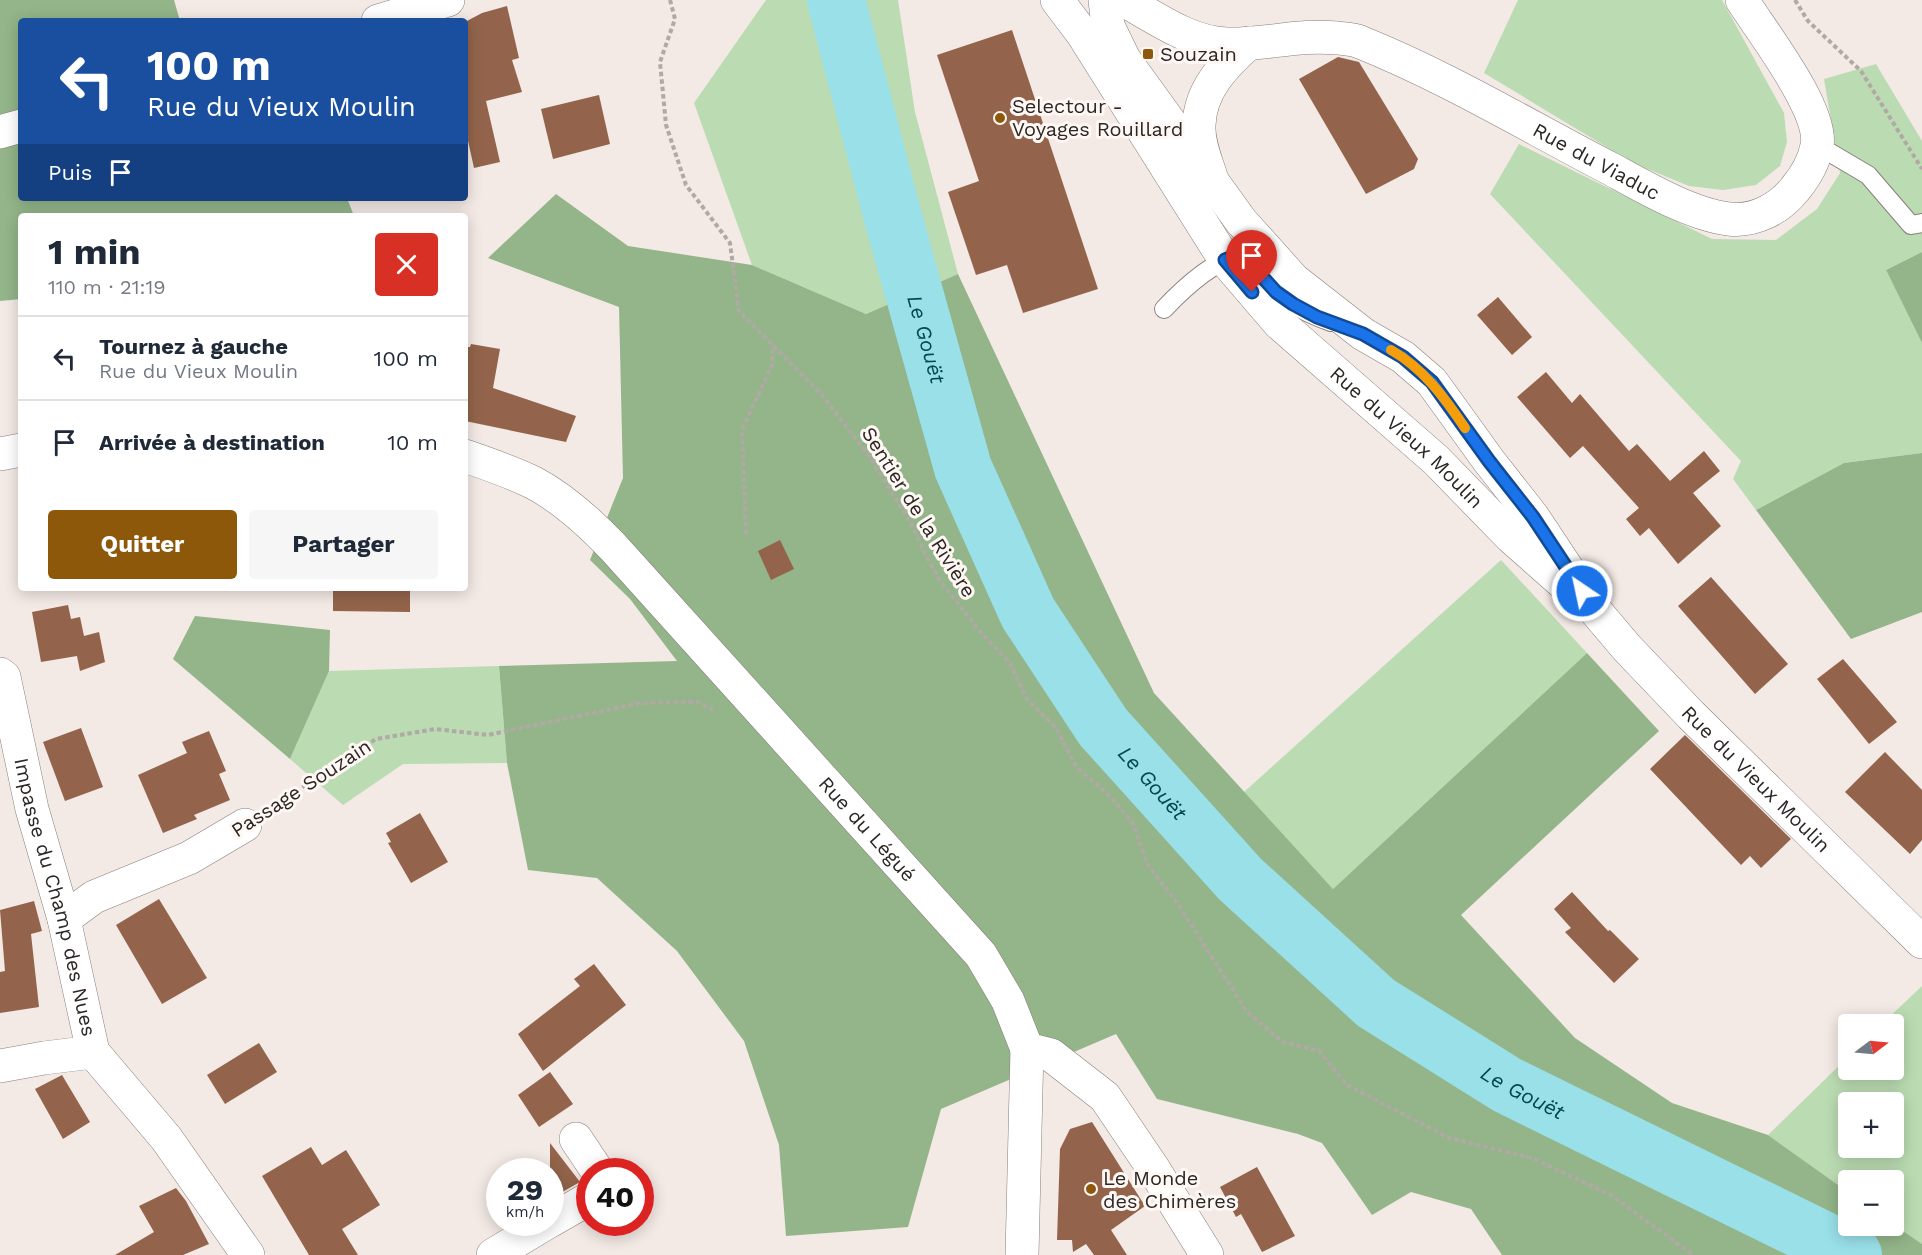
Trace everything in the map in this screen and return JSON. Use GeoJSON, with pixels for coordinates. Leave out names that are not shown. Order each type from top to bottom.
{"type":"FeatureCollection","features":[{"type":"Feature","properties":{"kind":"street"},"geometry":{"type":"LineString","coordinates":[[388,18],[448,0]]}},
{"type":"Feature","properties":{"kind":"street","name":"Rue du Vieux Moulin"},"geometry":{"type":"LineString","coordinates":[[1057,0],[1082,33],[1225,260],[1279,323],[1436,460],[1511,537],[1594,609]]}},
{"type":"Feature","properties":{"kind":"street","name":"Rue du Vieux Moulin"},"geometry":{"type":"LineString","coordinates":[[1106,0],[1108,26],[1124,59],[1241,221],[1294,280],[1363,334],[1403,357],[1432,382],[1533,517],[1594,609],[1626,648],[1691,716],[1922,942]]}},
{"type":"Feature","properties":{"kind":"street","name":"Rue du Viaduc"},"geometry":{"type":"LineString","coordinates":[[1123,0],[1168,25],[1207,41],[1226,44],[1323,37],[1357,41],[1468,93],[1675,201],[1696,211],[1730,220],[1758,216],[1786,200],[1804,177],[1817,145]]}},
{"type":"Feature","properties":{"kind":"street"},"geometry":{"type":"LineString","coordinates":[[1167,0],[1190,35]]}},
{"type":"Feature","properties":{"kind":"street"},"geometry":{"type":"LineString","coordinates":[[1742,0],[1807,101],[1815,124],[1817,145]]}},
{"type":"Feature","properties":{"kind":"street"},"geometry":{"type":"LineString","coordinates":[[1212,180],[1202,148],[1199,126],[1202,102],[1214,79],[1249,43]]}},
{"type":"Feature","properties":{"kind":"street"},"geometry":{"type":"LineString","coordinates":[[0,132],[18,127]]}},
{"type":"Feature","properties":{"kind":"street"},"geometry":{"type":"LineString","coordinates":[[0,454],[18,451]]}},
{"type":"Feature","properties":{"kind":"street","name":"Rue du Légué"},"geometry":{"type":"LineString","coordinates":[[468,457],[536,484],[588,522],[614,547],[981,955],[1008,1001],[1027,1048]]}},
{"type":"Feature","properties":{"kind":"street","name":"Impasse du Champ des Nues"},"geometry":{"type":"LineString","coordinates":[[0,674],[4,677],[32,809],[64,919],[93,1052]]}},
{"type":"Feature","properties":{"kind":"street","name":"Passage Souzain"},"geometry":{"type":"LineString","coordinates":[[64,919],[94,897],[189,858],[245,825]]}},
{"type":"Feature","properties":{"kind":"street"},"geometry":{"type":"LineString","coordinates":[[1022,1255],[1027,1048],[1051,1055],[1105,1097],[1153,1168],[1207,1255]]}},
{"type":"Feature","properties":{"kind":"street"},"geometry":{"type":"LineString","coordinates":[[0,1066],[93,1052],[166,1138],[248,1255]]}},
{"type":"Feature","properties":{"kind":"street"},"geometry":{"type":"LineString","coordinates":[[576,1138],[589,1158]]}},
{"type":"Feature","properties":{"kind":"street"},"geometry":{"type":"LineString","coordinates":[[493,1255],[525,1236]]}},
{"type":"Feature","properties":{"kind":"lane"},"geometry":{"type":"LineString","coordinates":[[1817,145],[1868,175],[1911,225],[1922,223]]}},
{"type":"Feature","properties":{"kind":"lane","name":"Rue du Vieux Moulin"},"geometry":{"type":"LineString","coordinates":[[1225,260],[1235,256],[1247,260],[1276,292],[1293,304],[1317,317],[1363,334]]}},
{"type":"Feature","properties":{"kind":"lane"},"geometry":{"type":"LineString","coordinates":[[1164,309],[1179,292],[1225,260]]}},
{"type":"Feature","properties":{"kind":"path","name":"Sentier de la Rivière"},"geometry":{"type":"LineString","coordinates":[[670,0],[675,19],[660,62],[666,125],[686,185],[730,243],[739,311],[822,395],[869,456],[912,525],[941,582],[1010,663],[1026,698],[1056,728],[1077,768],[1107,793],[1132,822],[1148,865],[1178,904],[1247,1012],[1283,1042],[1319,1051],[1347,1085],[1449,1138],[1532,1158],[1601,1190],[1693,1255]]}},
{"type":"Feature","properties":{"kind":"path"},"geometry":{"type":"LineString","coordinates":[[1795,0],[1808,21],[1861,71],[1922,169]]}},
{"type":"Feature","properties":{"kind":"path"},"geometry":{"type":"LineString","coordinates":[[746,534],[742,430],[772,365],[773,345]]}},
{"type":"Feature","properties":{"kind":"path","name":"Passage Souzain"},"geometry":{"type":"LineString","coordinates":[[245,825],[376,740],[435,729],[488,735],[640,703],[698,702]]}},
{"type":"Feature","properties":{"kind":"green space"},"geometry":{"type":"Polygon","coordinates":[[[0,0],[174,0],[179,18],[18,18],[18,201],[348,201],[353,213],[18,213],[18,299],[0,301],[0,0]]]}},
{"type":"Feature","properties":{"kind":"green space"},"geometry":{"type":"Polygon","coordinates":[[[766,0],[898,0],[915,112],[958,274],[866,314],[752,265],[694,103],[766,0]]]}},
{"type":"Feature","properties":{"kind":"green space"},"geometry":{"type":"Polygon","coordinates":[[[1518,0],[1722,0],[1784,113],[1787,142],[1780,166],[1756,185],[1723,190],[1689,186],[1633,163],[1484,73],[1518,0]]]}},
{"type":"Feature","properties":{"kind":"green space"},"geometry":{"type":"Polygon","coordinates":[[[1876,64],[1922,141],[1922,252],[1886,270],[1922,343],[1922,453],[1844,463],[1756,510],[1733,479],[1741,461],[1490,194],[1519,144],[1712,239],[1776,240],[1817,209],[1840,173],[1824,79],[1876,64]]]}},
{"type":"Feature","properties":{"kind":"green space"},"geometry":{"type":"Polygon","coordinates":[[[556,194],[628,246],[752,265],[866,314],[958,274],[1154,693],[1333,889],[1587,653],[1659,731],[1461,915],[1575,1038],[1672,1103],[1768,1135],[1838,1185],[1838,1236],[1904,1236],[1904,1232],[1922,1244],[1922,1255],[1502,1255],[1471,1209],[1411,1192],[1372,1215],[1322,1143],[1298,1134],[1157,1099],[1116,1034],[941,1109],[908,1227],[786,1236],[779,1145],[744,1041],[677,951],[597,878],[528,870],[507,763],[499,666],[677,661],[630,599],[590,560],[623,478],[619,307],[488,258],[556,194]]]}},
{"type":"Feature","properties":{"kind":"green space"},"geometry":{"type":"Polygon","coordinates":[[[1922,252],[1922,343],[1886,270],[1922,252]]]}},
{"type":"Feature","properties":{"kind":"green space"},"geometry":{"type":"Polygon","coordinates":[[[1922,453],[1922,612],[1851,639],[1756,510],[1844,463],[1922,453]]]}},
{"type":"Feature","properties":{"kind":"green space"},"geometry":{"type":"Polygon","coordinates":[[[1501,560],[1587,653],[1333,889],[1244,792],[1501,560]]]}},
{"type":"Feature","properties":{"kind":"green space"},"geometry":{"type":"Polygon","coordinates":[[[195,616],[330,630],[329,671],[290,759],[173,659],[195,616]]]}},
{"type":"Feature","properties":{"kind":"green space"},"geometry":{"type":"Polygon","coordinates":[[[499,666],[507,763],[403,764],[343,805],[290,759],[329,671],[499,666]]]}},
{"type":"Feature","properties":{"kind":"green space"},"geometry":{"type":"Polygon","coordinates":[[[1922,986],[1922,1244],[1904,1232],[1904,1170],[1838,1170],[1838,1185],[1768,1135],[1838,1067],[1838,1080],[1904,1080],[1904,1014],[1893,1014],[1922,986]]]}},
{"type":"Feature","properties":{"kind":"building"},"geometry":{"type":"Polygon","coordinates":[[[507,6],[519,58],[512,60],[522,92],[486,101],[500,162],[474,168],[468,141],[468,20],[482,13],[507,6]]]}},
{"type":"Feature","properties":{"kind":"building","name":"Selectour - Voyages Rouillard"},"geometry":{"type":"Polygon","coordinates":[[[1012,30],[1098,289],[1023,313],[1007,265],[976,275],[948,192],[979,181],[937,55],[1012,30]]]}},
{"type":"Feature","properties":{"kind":"building"},"geometry":{"type":"Polygon","coordinates":[[[1338,57],[1359,62],[1418,159],[1414,169],[1366,194],[1299,79],[1338,57]]]}},
{"type":"Feature","properties":{"kind":"building"},"geometry":{"type":"Polygon","coordinates":[[[599,95],[610,144],[553,159],[541,109],[599,95]]]}},
{"type":"Feature","properties":{"kind":"building"},"geometry":{"type":"Polygon","coordinates":[[[1498,297],[1532,337],[1512,355],[1477,315],[1498,297]]]}},
{"type":"Feature","properties":{"kind":"building"},"geometry":{"type":"Polygon","coordinates":[[[471,344],[500,349],[493,388],[576,416],[566,442],[468,422],[468,347],[471,344]]]}},
{"type":"Feature","properties":{"kind":"building"},"geometry":{"type":"Polygon","coordinates":[[[1546,372],[1572,403],[1580,394],[1629,451],[1637,444],[1670,481],[1704,451],[1720,471],[1693,493],[1721,526],[1678,564],[1649,528],[1640,536],[1626,519],[1639,508],[1583,446],[1570,458],[1517,397],[1546,372]]]}},
{"type":"Feature","properties":{"kind":"building"},"geometry":{"type":"Polygon","coordinates":[[[780,540],[794,569],[771,580],[758,551],[780,540]]]}},
{"type":"Feature","properties":{"kind":"building"},"geometry":{"type":"Polygon","coordinates":[[[1711,577],[1788,664],[1755,694],[1678,606],[1711,577]]]}},
{"type":"Feature","properties":{"kind":"building"},"geometry":{"type":"Polygon","coordinates":[[[333,591],[410,591],[410,612],[333,611],[333,591]]]}},
{"type":"Feature","properties":{"kind":"building"},"geometry":{"type":"Polygon","coordinates":[[[68,605],[71,619],[80,617],[84,636],[99,632],[105,662],[80,671],[77,656],[41,662],[32,612],[68,605]]]}},
{"type":"Feature","properties":{"kind":"building"},"geometry":{"type":"Polygon","coordinates":[[[1843,659],[1897,722],[1869,744],[1817,679],[1843,659]]]}},
{"type":"Feature","properties":{"kind":"building"},"geometry":{"type":"Polygon","coordinates":[[[81,728],[103,787],[65,801],[43,742],[81,728]]]}},
{"type":"Feature","properties":{"kind":"building"},"geometry":{"type":"Polygon","coordinates":[[[209,731],[226,771],[219,774],[230,800],[194,815],[197,819],[163,833],[138,775],[187,753],[182,742],[209,731]]]}},
{"type":"Feature","properties":{"kind":"building"},"geometry":{"type":"Polygon","coordinates":[[[1685,735],[1791,839],[1761,868],[1750,856],[1741,865],[1650,769],[1685,735]]]}},
{"type":"Feature","properties":{"kind":"building"},"geometry":{"type":"Polygon","coordinates":[[[1885,752],[1922,790],[1922,840],[1910,854],[1845,792],[1885,752]]]}},
{"type":"Feature","properties":{"kind":"building"},"geometry":{"type":"Polygon","coordinates":[[[420,813],[448,862],[411,883],[388,843],[391,842],[386,833],[420,813]]]}},
{"type":"Feature","properties":{"kind":"building"},"geometry":{"type":"Polygon","coordinates":[[[1572,892],[1608,931],[1610,930],[1639,959],[1614,983],[1565,932],[1571,928],[1554,909],[1572,892]]]}},
{"type":"Feature","properties":{"kind":"building"},"geometry":{"type":"Polygon","coordinates":[[[159,899],[207,978],[162,1004],[116,925],[159,899]]]}},
{"type":"Feature","properties":{"kind":"building"},"geometry":{"type":"Polygon","coordinates":[[[34,901],[42,931],[31,934],[39,1007],[0,1013],[0,972],[5,971],[0,910],[34,901]]]}},
{"type":"Feature","properties":{"kind":"building"},"geometry":{"type":"Polygon","coordinates":[[[594,964],[626,1005],[543,1071],[518,1034],[580,986],[574,979],[594,964]]]}},
{"type":"Feature","properties":{"kind":"building"},"geometry":{"type":"Polygon","coordinates":[[[259,1043],[277,1072],[225,1104],[207,1075],[259,1043]]]}},
{"type":"Feature","properties":{"kind":"building"},"geometry":{"type":"Polygon","coordinates":[[[550,1072],[573,1104],[539,1127],[518,1095],[550,1072]]]}},
{"type":"Feature","properties":{"kind":"building"},"geometry":{"type":"Polygon","coordinates":[[[62,1075],[90,1122],[63,1139],[35,1089],[62,1075]]]}},
{"type":"Feature","properties":{"kind":"building"},"geometry":{"type":"Polygon","coordinates":[[[1092,1122],[1145,1206],[1111,1230],[1127,1255],[1094,1255],[1086,1244],[1073,1252],[1072,1240],[1057,1240],[1060,1149],[1070,1129],[1092,1122]]]}},
{"type":"Feature","properties":{"kind":"building"},"geometry":{"type":"Polygon","coordinates":[[[550,1143],[562,1158],[550,1158],[550,1143]]]}},
{"type":"Feature","properties":{"kind":"building"},"geometry":{"type":"Polygon","coordinates":[[[311,1147],[322,1165],[346,1150],[380,1205],[342,1229],[358,1255],[309,1255],[262,1176],[311,1147]]]}},
{"type":"Feature","properties":{"kind":"building"},"geometry":{"type":"Polygon","coordinates":[[[564,1161],[576,1177],[576,1184],[564,1191],[564,1161]]]}},
{"type":"Feature","properties":{"kind":"building"},"geometry":{"type":"Polygon","coordinates":[[[1257,1167],[1295,1236],[1262,1252],[1241,1214],[1236,1217],[1220,1187],[1257,1167]]]}},
{"type":"Feature","properties":{"kind":"building"},"geometry":{"type":"Polygon","coordinates":[[[176,1188],[186,1201],[209,1244],[183,1255],[115,1255],[154,1232],[139,1206],[176,1188]]]}},
{"type":"Feature","properties":{"kind":"waterway","name":"Le Gouët"},"geometry":{"type":"LineString","coordinates":[[836,0],[892,214],[963,468],[1028,613],[1103,727],[1240,879],[1376,1003],[1507,1085],[1853,1255]]}},
{"type":"Feature","properties":{"kind":"slow traffic"},"geometry":{"type":"LineString","coordinates":[[1391,350],[1403,357],[1432,382],[1465,428]]}},
{"type":"Feature","properties":{"kind":"place","name":"Souzain"},"geometry":{"type":"Point","coordinates":[1148,54]}},
{"type":"Feature","properties":{"kind":"place","name":"Selectour - Voyages Rouillard"},"geometry":{"type":"Point","coordinates":[1000,118]}},
{"type":"Feature","properties":{"kind":"place","name":"Le Monde des Chimères"},"geometry":{"type":"Point","coordinates":[1091,1189]}},
{"type":"Feature","properties":{"kind":"route"},"geometry":{"type":"LineString","coordinates":[[1252,292],[1225,260],[1235,256],[1247,260],[1276,292],[1293,304],[1317,317],[1363,334],[1403,357],[1432,382],[1533,517],[1582,591]]}}]}
